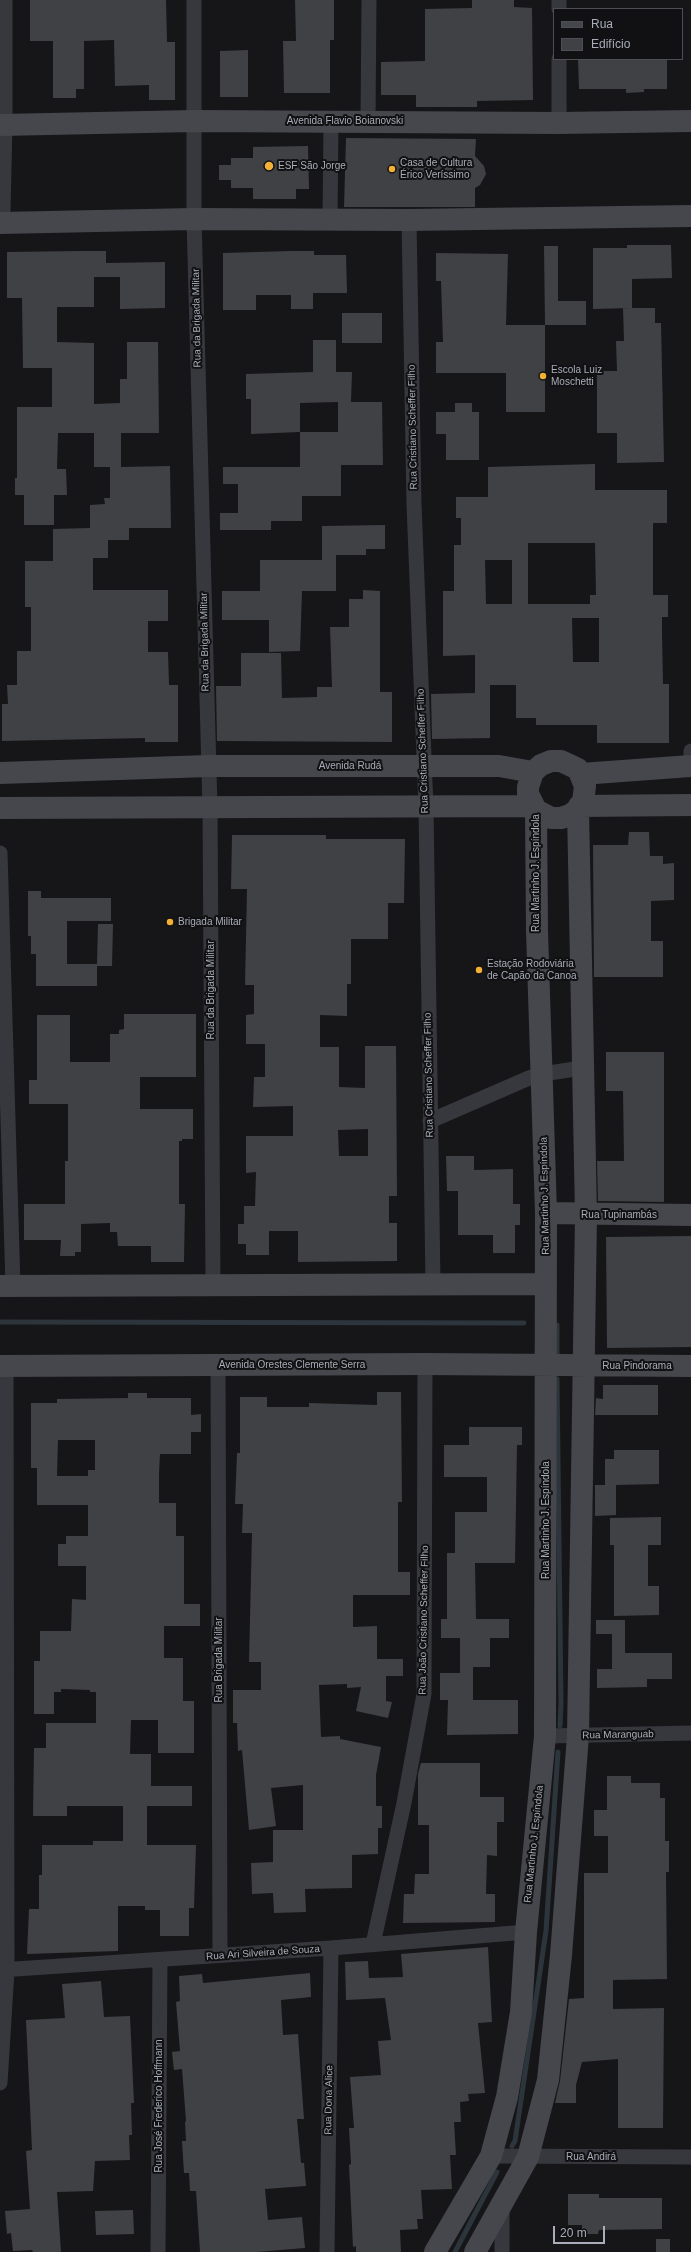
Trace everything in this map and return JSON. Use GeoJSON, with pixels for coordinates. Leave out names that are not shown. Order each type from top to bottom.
{"type":"FeatureCollection","features":[{"type":"Feature","properties":{"kind":"main road","name":"Avenida Flavio Boianovski"},"geometry":{"type":"LineString","coordinates":[[2,125],[194,121],[559,123],[691,121]]}},
{"type":"Feature","properties":{"kind":"main road"},"geometry":{"type":"LineString","coordinates":[[0,221],[194,219],[409,220],[691,216]]}},
{"type":"Feature","properties":{"kind":"main road"},"geometry":{"type":"LineString","coordinates":[[475,2252],[528,2157],[548,2080],[561,1955],[578,1736],[586,1215],[582,1068],[579,808],[585,794],[585,786],[581,774],[571,764],[561,761],[551,761],[541,765],[534,772]]}},
{"type":"Feature","properties":{"kind":"main road","name":"Avenida Rudá"},"geometry":{"type":"LineString","coordinates":[[0,773],[208,766],[498,766],[534,772]]}},
{"type":"Feature","properties":{"kind":"main road"},"geometry":{"type":"LineString","coordinates":[[581,774],[691,767]]}},
{"type":"Feature","properties":{"kind":"main road","name":"Rua Martinho J. Espíndola"},"geometry":{"type":"LineString","coordinates":[[435,2252],[491,2156],[507,2097],[521,2012],[526,1932],[545,1736],[547,1654],[545,1366],[546,1214],[536,931],[535,808],[528,794],[528,787],[534,772]]}},
{"type":"Feature","properties":{"kind":"main road"},"geometry":{"type":"LineString","coordinates":[[0,808],[535,808],[551,818],[561,818],[570,815],[579,808],[691,805]]}},
{"type":"Feature","properties":{"kind":"main road","name":"Rua Tupinambás"},"geometry":{"type":"LineString","coordinates":[[546,1214],[691,1215]]}},
{"type":"Feature","properties":{"kind":"main road"},"geometry":{"type":"LineString","coordinates":[[6,1286],[433,1283],[546,1284]]}},
{"type":"Feature","properties":{"kind":"main road","name":"Avenida Orestes Clemente Serra"},"geometry":{"type":"LineString","coordinates":[[3,1366],[425,1364],[584,1366]]}},
{"type":"Feature","properties":{"kind":"main road","name":"Rua Pindorama"},"geometry":{"type":"LineString","coordinates":[[584,1366],[691,1366]]}},
{"type":"Feature","properties":{"kind":"street"},"geometry":{"type":"LineString","coordinates":[[0,221],[3,211],[2,125],[5,0]]}},
{"type":"Feature","properties":{"kind":"street","name":"Rua da Brigada Militar"},"geometry":{"type":"LineString","coordinates":[[194,0],[194,219],[210,808],[213,1284]]}},
{"type":"Feature","properties":{"kind":"street"},"geometry":{"type":"LineString","coordinates":[[368,121],[369,0]]}},
{"type":"Feature","properties":{"kind":"street"},"geometry":{"type":"LineString","coordinates":[[559,60],[559,123]]}},
{"type":"Feature","properties":{"kind":"street"},"geometry":{"type":"LineString","coordinates":[[330,220],[331,121]]}},
{"type":"Feature","properties":{"kind":"street","name":"Rua Cristiano Scheffer Filho"},"geometry":{"type":"LineString","coordinates":[[409,220],[414,504],[423,766],[426,807],[433,1283]]}},
{"type":"Feature","properties":{"kind":"street"},"geometry":{"type":"LineString","coordinates":[[691,751],[691,767]]}},
{"type":"Feature","properties":{"kind":"street"},"geometry":{"type":"LineString","coordinates":[[0,853],[6,1286]]}},
{"type":"Feature","properties":{"kind":"street"},"geometry":{"type":"LineString","coordinates":[[430,1121],[542,1074],[582,1068]]}},
{"type":"Feature","properties":{"kind":"street","name":"Rua João Cristiano Scheffer Filho"},"geometry":{"type":"LineString","coordinates":[[374,1944],[404,1802],[424,1694],[425,1364]]}},
{"type":"Feature","properties":{"kind":"street","name":"Rua Brigada Militar"},"geometry":{"type":"LineString","coordinates":[[218,1365],[220,1955]]}},
{"type":"Feature","properties":{"kind":"street"},"geometry":{"type":"LineString","coordinates":[[0,2083],[4,1970],[3,1366]]}},
{"type":"Feature","properties":{"kind":"street","name":"Rua Maranguab"},"geometry":{"type":"LineString","coordinates":[[545,1736],[691,1733]]}},
{"type":"Feature","properties":{"kind":"street","name":"Rua Ari Silveira de Souza"},"geometry":{"type":"LineString","coordinates":[[4,1970],[331,1948],[526,1932]]}},
{"type":"Feature","properties":{"kind":"street","name":"Rua Dona Alice"},"geometry":{"type":"LineString","coordinates":[[327,2252],[331,1948]]}},
{"type":"Feature","properties":{"kind":"street","name":"Rua José Frederico Hoffmann"},"geometry":{"type":"LineString","coordinates":[[158,2252],[160,1960]]}},
{"type":"Feature","properties":{"kind":"street","name":"Rua Andirá"},"geometry":{"type":"LineString","coordinates":[[491,2156],[691,2157]]}},
{"type":"Feature","properties":{"kind":"street"},"geometry":{"type":"LineString","coordinates":[[502,2205],[502,2252]]}},
{"type":"Feature","properties":{"kind":"building"},"geometry":{"type":"Polygon","coordinates":[[[30,0],[166,0],[167,42],[175,42],[175,100],[149,100],[149,85],[115,86],[114,40],[84,41],[84,89],[76,89],[76,98],[53,98],[53,41],[30,41],[30,0]]]}},
{"type":"Feature","properties":{"kind":"building"},"geometry":{"type":"Polygon","coordinates":[[[295,0],[334,0],[334,40],[330,40],[330,93],[284,93],[283,41],[296,41],[295,0]]]}},
{"type":"Feature","properties":{"kind":"building"},"geometry":{"type":"Polygon","coordinates":[[[472,0],[514,0],[514,7],[532,8],[533,100],[477,101],[477,107],[416,107],[416,95],[381,95],[381,62],[425,61],[425,9],[472,8],[472,0]]]}},
{"type":"Feature","properties":{"kind":"building"},"geometry":{"type":"Polygon","coordinates":[[[248,50],[248,97],[220,97],[220,51],[248,50]]]}},
{"type":"Feature","properties":{"kind":"building"},"geometry":{"type":"Polygon","coordinates":[[[578,60],[667,60],[667,89],[644,89],[644,92],[626,93],[626,89],[579,89],[578,60]]]}},
{"type":"Feature","properties":{"kind":"building"},"geometry":{"type":"Polygon","coordinates":[[[346,138],[476,139],[475,156],[484,166],[486,174],[480,185],[475,188],[475,207],[344,207],[346,138]]]}},
{"type":"Feature","properties":{"kind":"building"},"geometry":{"type":"Polygon","coordinates":[[[308,146],[309,189],[296,189],[296,199],[253,199],[253,188],[231,188],[231,180],[219,180],[219,165],[231,165],[231,158],[253,158],[253,147],[308,146]]]}},
{"type":"Feature","properties":{"kind":"building"},"geometry":{"type":"Polygon","coordinates":[[[627,245],[671,245],[672,278],[632,279],[632,308],[593,309],[593,248],[627,248],[627,245]]]}},
{"type":"Feature","properties":{"kind":"building"},"geometry":{"type":"Polygon","coordinates":[[[544,246],[558,246],[558,301],[586,301],[586,325],[545,325],[544,246]]]}},
{"type":"Feature","properties":{"kind":"building"},"geometry":{"type":"Polygon","coordinates":[[[106,251],[106,263],[165,262],[165,308],[120,309],[120,277],[94,277],[94,307],[57,307],[57,342],[94,343],[94,404],[120,403],[120,379],[127,379],[127,342],[158,342],[159,433],[121,433],[121,467],[170,466],[171,528],[129,528],[129,540],[108,540],[108,558],[93,558],[93,590],[168,590],[168,621],[148,621],[148,652],[168,652],[169,685],[178,685],[178,742],[145,742],[145,738],[2,741],[2,704],[8,704],[7,685],[17,685],[17,651],[31,651],[31,607],[25,607],[25,561],[53,561],[53,529],[90,528],[90,505],[105,504],[104,498],[110,498],[110,467],[94,467],[94,433],[58,433],[57,469],[66,469],[67,495],[54,495],[54,525],[24,525],[24,495],[15,495],[15,478],[17,478],[17,407],[52,407],[52,368],[23,368],[22,298],[7,298],[7,252],[106,251]]]}},
{"type":"Feature","properties":{"kind":"building"},"geometry":{"type":"Polygon","coordinates":[[[314,251],[314,255],[346,255],[347,293],[313,293],[313,309],[291,309],[291,295],[256,295],[256,310],[223,310],[223,253],[314,251]]]}},
{"type":"Feature","properties":{"kind":"building"},"geometry":{"type":"Polygon","coordinates":[[[436,253],[508,254],[506,325],[545,325],[545,412],[506,412],[506,373],[436,373],[436,342],[443,342],[441,281],[436,281],[436,253]]]}},
{"type":"Feature","properties":{"kind":"building"},"geometry":{"type":"Polygon","coordinates":[[[623,308],[655,308],[655,323],[661,323],[664,462],[617,463],[617,433],[597,433],[597,371],[617,371],[616,341],[624,341],[623,308]]]}},
{"type":"Feature","properties":{"kind":"building"},"geometry":{"type":"Polygon","coordinates":[[[342,313],[382,313],[382,343],[342,343],[342,313]]]}},
{"type":"Feature","properties":{"kind":"building"},"geometry":{"type":"Polygon","coordinates":[[[313,340],[336,340],[336,372],[352,372],[351,402],[382,402],[383,465],[341,465],[341,496],[302,496],[302,521],[271,521],[271,530],[220,530],[220,513],[238,513],[238,484],[223,484],[223,467],[300,467],[300,432],[251,434],[251,399],[246,399],[246,374],[313,372],[313,340]],[[338,402],[300,403],[300,432],[338,432],[338,402]]]}},
{"type":"Feature","properties":{"kind":"building"},"geometry":{"type":"Polygon","coordinates":[[[455,403],[472,403],[472,412],[479,412],[479,460],[446,460],[446,434],[436,434],[436,412],[455,412],[455,403]]]}},
{"type":"Feature","properties":{"kind":"building"},"geometry":{"type":"Polygon","coordinates":[[[595,464],[595,490],[667,490],[667,523],[653,523],[653,595],[668,595],[668,617],[662,617],[662,633],[663,684],[669,684],[669,743],[597,743],[597,725],[536,725],[536,718],[516,718],[516,685],[490,685],[490,738],[432,739],[431,694],[475,693],[475,655],[443,656],[443,591],[454,591],[454,545],[461,545],[461,518],[456,518],[456,497],[488,497],[488,467],[595,464]],[[528,543],[528,604],[590,604],[590,595],[596,595],[595,543],[528,543]],[[485,560],[486,604],[512,604],[512,560],[485,560]],[[572,618],[573,662],[599,662],[599,618],[572,618]]]}},
{"type":"Feature","properties":{"kind":"building"},"geometry":{"type":"Polygon","coordinates":[[[385,525],[385,549],[366,549],[366,555],[336,555],[336,591],[302,591],[300,651],[269,652],[269,620],[222,620],[222,591],[260,591],[260,560],[322,560],[322,526],[385,525]]]}},
{"type":"Feature","properties":{"kind":"building"},"geometry":{"type":"Polygon","coordinates":[[[363,590],[380,591],[380,692],[392,692],[392,742],[217,741],[216,686],[241,686],[241,653],[281,653],[282,698],[317,697],[317,687],[332,687],[330,627],[349,627],[349,599],[363,599],[363,590]]]}},
{"type":"Feature","properties":{"kind":"building"},"geometry":{"type":"Polygon","coordinates":[[[629,832],[649,832],[650,856],[663,856],[663,864],[674,863],[674,900],[651,901],[651,941],[663,941],[663,977],[594,977],[593,845],[628,845],[629,832]]]}},
{"type":"Feature","properties":{"kind":"building"},"geometry":{"type":"Polygon","coordinates":[[[232,835],[326,835],[326,839],[405,839],[404,903],[388,903],[388,939],[351,939],[351,984],[347,984],[347,1016],[320,1015],[320,1047],[339,1047],[339,1087],[365,1088],[365,1046],[396,1046],[397,1196],[389,1196],[389,1223],[397,1223],[397,1261],[298,1262],[298,1231],[269,1231],[269,1255],[246,1255],[246,1244],[238,1244],[238,1224],[244,1224],[244,1206],[255,1206],[256,1172],[246,1173],[246,1136],[293,1136],[293,1106],[253,1107],[254,1077],[265,1077],[265,1044],[246,1044],[246,1015],[254,1014],[254,985],[245,985],[247,889],[231,889],[232,835]],[[368,1129],[338,1130],[339,1156],[368,1156],[368,1129]]]}},
{"type":"Feature","properties":{"kind":"building"},"geometry":{"type":"Polygon","coordinates":[[[28,891],[41,891],[41,898],[111,898],[111,921],[67,921],[67,964],[97,964],[98,924],[113,924],[112,966],[97,966],[97,986],[36,986],[36,954],[31,954],[31,936],[28,936],[28,891]]]}},
{"type":"Feature","properties":{"kind":"building"},"geometry":{"type":"Polygon","coordinates":[[[124,1014],[196,1014],[196,1077],[140,1077],[140,1109],[193,1109],[193,1139],[182,1139],[182,1141],[179,1141],[179,1204],[185,1204],[184,1262],[151,1262],[151,1246],[118,1246],[117,1232],[110,1232],[110,1223],[81,1224],[81,1252],[75,1252],[75,1256],[60,1256],[61,1240],[24,1240],[24,1204],[65,1204],[65,1161],[68,1161],[68,1104],[29,1104],[29,1080],[37,1080],[37,1015],[70,1015],[70,1062],[110,1062],[110,1034],[119,1034],[119,1030],[124,1029],[124,1014]]]}},
{"type":"Feature","properties":{"kind":"building"},"geometry":{"type":"Polygon","coordinates":[[[606,1052],[664,1052],[664,1202],[598,1201],[597,1161],[624,1161],[623,1091],[606,1091],[606,1052]]]}},
{"type":"Feature","properties":{"kind":"building"},"geometry":{"type":"Polygon","coordinates":[[[446,1156],[474,1156],[474,1170],[513,1169],[513,1204],[520,1204],[520,1225],[515,1225],[515,1253],[493,1253],[493,1235],[458,1235],[458,1191],[447,1191],[446,1156]]]}},
{"type":"Feature","properties":{"kind":"building"},"geometry":{"type":"Polygon","coordinates":[[[691,1236],[691,1347],[607,1348],[606,1237],[691,1236]]]}},
{"type":"Feature","properties":{"kind":"building"},"geometry":{"type":"Polygon","coordinates":[[[603,1385],[658,1385],[658,1415],[595,1415],[596,1398],[603,1399],[603,1385]]]}},
{"type":"Feature","properties":{"kind":"building"},"geometry":{"type":"Polygon","coordinates":[[[377,1392],[401,1392],[402,1502],[398,1502],[398,1572],[410,1572],[410,1595],[353,1595],[353,1627],[377,1626],[377,1659],[403,1659],[403,1676],[386,1676],[386,1701],[392,1702],[388,1718],[356,1711],[361,1687],[347,1688],[347,1684],[319,1685],[321,1737],[340,1736],[340,1739],[381,1747],[376,1775],[376,1806],[382,1806],[382,1828],[378,1828],[378,1854],[352,1855],[352,1888],[305,1889],[306,1912],[274,1913],[273,1893],[252,1894],[251,1863],[273,1862],[273,1830],[303,1830],[303,1785],[271,1788],[276,1826],[249,1830],[242,1750],[238,1751],[237,1723],[233,1723],[233,1690],[261,1690],[261,1662],[249,1662],[252,1533],[242,1533],[243,1504],[235,1504],[237,1453],[240,1453],[240,1397],[267,1397],[267,1407],[309,1407],[309,1403],[377,1405],[377,1392]]]}},
{"type":"Feature","properties":{"kind":"building"},"geometry":{"type":"Polygon","coordinates":[[[128,1393],[147,1393],[147,1398],[191,1398],[191,1415],[201,1414],[201,1432],[191,1432],[191,1454],[160,1454],[159,1473],[159,1503],[176,1503],[176,1536],[184,1536],[184,1604],[200,1604],[200,1626],[164,1626],[164,1658],[183,1658],[183,1701],[194,1701],[194,1753],[158,1753],[158,1720],[131,1720],[130,1754],[151,1754],[151,1786],[192,1786],[192,1806],[147,1806],[147,1845],[196,1845],[194,1908],[189,1908],[189,1936],[160,1936],[160,1910],[145,1910],[145,1906],[118,1906],[118,1951],[27,1954],[29,1909],[39,1909],[39,1875],[42,1875],[42,1845],[93,1845],[93,1841],[123,1841],[123,1806],[67,1806],[67,1816],[33,1816],[34,1748],[46,1748],[46,1723],[96,1723],[96,1692],[90,1692],[90,1690],[61,1689],[61,1692],[54,1692],[54,1714],[34,1714],[34,1661],[40,1661],[40,1631],[71,1631],[72,1599],[86,1600],[86,1566],[58,1566],[58,1544],[66,1544],[66,1536],[88,1536],[88,1505],[37,1505],[37,1468],[31,1468],[31,1403],[57,1403],[57,1399],[128,1398],[128,1393]],[[58,1440],[57,1476],[88,1476],[88,1470],[95,1470],[95,1440],[58,1440]]]}},
{"type":"Feature","properties":{"kind":"building"},"geometry":{"type":"Polygon","coordinates":[[[469,1427],[522,1427],[522,1445],[517,1445],[515,1563],[475,1563],[476,1619],[509,1619],[509,1638],[490,1638],[490,1667],[473,1667],[473,1700],[518,1700],[518,1734],[447,1735],[448,1700],[440,1700],[440,1673],[460,1673],[460,1638],[441,1638],[441,1619],[447,1619],[447,1553],[455,1553],[455,1512],[487,1512],[487,1477],[444,1477],[444,1445],[469,1445],[469,1427]]]}},
{"type":"Feature","properties":{"kind":"building"},"geometry":{"type":"Polygon","coordinates":[[[614,1450],[659,1450],[659,1484],[616,1485],[616,1515],[595,1516],[595,1485],[605,1485],[605,1459],[614,1459],[614,1450]]]}},
{"type":"Feature","properties":{"kind":"building"},"geometry":{"type":"Polygon","coordinates":[[[661,1517],[661,1545],[648,1545],[648,1586],[659,1586],[659,1615],[614,1616],[614,1545],[610,1545],[610,1518],[661,1517]]]}},
{"type":"Feature","properties":{"kind":"building"},"geometry":{"type":"Polygon","coordinates":[[[596,1620],[625,1620],[625,1653],[672,1653],[672,1679],[647,1679],[647,1687],[597,1688],[597,1669],[612,1669],[612,1634],[596,1634],[596,1620]]]}},
{"type":"Feature","properties":{"kind":"building"},"geometry":{"type":"Polygon","coordinates":[[[421,1763],[480,1763],[480,1797],[504,1797],[504,1822],[497,1822],[497,1856],[487,1855],[486,1894],[495,1894],[495,1922],[403,1923],[404,1894],[414,1894],[415,1874],[429,1874],[429,1825],[418,1825],[418,1774],[421,1763]]]}},
{"type":"Feature","properties":{"kind":"building"},"geometry":{"type":"Polygon","coordinates":[[[607,1776],[631,1776],[631,1783],[660,1783],[660,1798],[665,1798],[665,1841],[669,1841],[669,1872],[666,1872],[667,1979],[613,1980],[613,2009],[664,2008],[663,2128],[618,2128],[618,2059],[582,2062],[576,2085],[576,2103],[555,2103],[560,2081],[569,1999],[584,1998],[584,1873],[608,1873],[608,1836],[594,1836],[594,1810],[607,1810],[607,1776]]]}},
{"type":"Feature","properties":{"kind":"building"},"geometry":{"type":"Polygon","coordinates":[[[488,1947],[492,2022],[478,2023],[485,2093],[468,2094],[469,2101],[460,2102],[461,2122],[454,2122],[456,2155],[450,2155],[452,2189],[421,2190],[423,2219],[417,2219],[418,2229],[400,2230],[401,2252],[356,2252],[356,2246],[353,2247],[349,2165],[351,2164],[349,2128],[354,2128],[350,2077],[381,2075],[378,2041],[391,2040],[385,1998],[346,2000],[345,1962],[368,1961],[369,1978],[403,1977],[401,1954],[488,1947]]]}},
{"type":"Feature","properties":{"kind":"building"},"geometry":{"type":"Polygon","coordinates":[[[310,1973],[311,1997],[281,2000],[283,2035],[298,2034],[304,2119],[297,2119],[301,2163],[304,2163],[306,2186],[265,2189],[268,2220],[302,2217],[305,2248],[257,2252],[200,2252],[196,2191],[190,2191],[189,2173],[184,2173],[182,2141],[186,2141],[186,2121],[182,2069],[174,2070],[172,2052],[180,2051],[176,2002],[180,2001],[179,1976],[202,1974],[203,1983],[310,1973]]]}},
{"type":"Feature","properties":{"kind":"building"},"geometry":{"type":"Polygon","coordinates":[[[101,1981],[104,2017],[130,2016],[134,2103],[131,2103],[132,2135],[129,2135],[130,2160],[95,2161],[93,2191],[57,2192],[61,2252],[33,2252],[32,2250],[13,2251],[11,2233],[7,2234],[5,2211],[30,2209],[26,2151],[32,2150],[26,2020],[65,2018],[62,1984],[101,1981]]]}},
{"type":"Feature","properties":{"kind":"building"},"geometry":{"type":"Polygon","coordinates":[[[568,2194],[599,2194],[599,2198],[662,2198],[662,2229],[599,2230],[598,2234],[582,2234],[582,2225],[568,2225],[568,2194]]]}},
{"type":"Feature","properties":{"kind":"building"},"geometry":{"type":"Polygon","coordinates":[[[133,2210],[134,2234],[96,2235],[95,2211],[133,2210]]]}},
{"type":"Feature","properties":{"kind":"building"},"geometry":{"type":"Polygon","coordinates":[[[656,2239],[670,2239],[670,2252],[656,2252],[656,2239]]]}},
{"type":"Feature","properties":{"kind":"waterway"},"geometry":{"type":"LineString","coordinates":[[0,1322],[524,1323]]}},
{"type":"Feature","properties":{"kind":"waterway"},"geometry":{"type":"LineString","coordinates":[[557,1325],[557,1355]]}},
{"type":"Feature","properties":{"kind":"waterway"},"geometry":{"type":"LineString","coordinates":[[557,1379],[560,1726]]}},
{"type":"Feature","properties":{"kind":"waterway"},"geometry":{"type":"LineString","coordinates":[[512,2146],[515,2141],[546,1931],[558,1752]]}},
{"type":"Feature","properties":{"kind":"waterway"},"geometry":{"type":"LineString","coordinates":[[455,2252],[497,2172]]}},
{"type":"Feature","properties":{"kind":"place","name":"ESF São Jorge"},"geometry":{"type":"Point","coordinates":[269,166]}},
{"type":"Feature","properties":{"kind":"place","name":"Casa de Cultura Érico Veríssimo"},"geometry":{"type":"Point","coordinates":[392,169]}},
{"type":"Feature","properties":{"kind":"place","name":"Escola Luiz Moschetti"},"geometry":{"type":"Point","coordinates":[543,376]}},
{"type":"Feature","properties":{"kind":"place","name":"Brigada Militar"},"geometry":{"type":"Point","coordinates":[170,922]}},
{"type":"Feature","properties":{"kind":"place","name":"Estação Rodoviária de Capão da Canoa"},"geometry":{"type":"Point","coordinates":[479,970]}}]}
